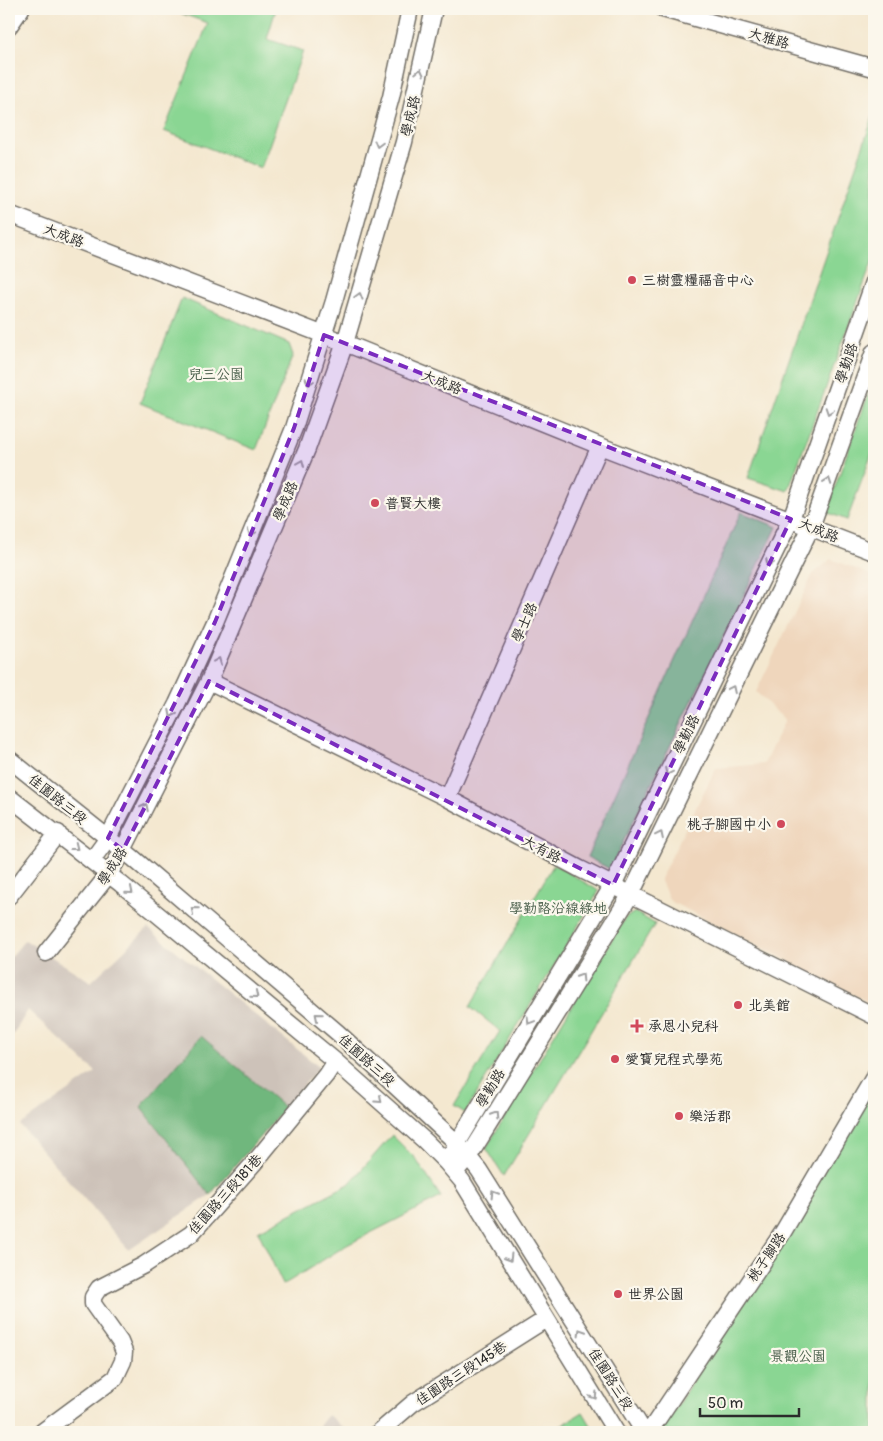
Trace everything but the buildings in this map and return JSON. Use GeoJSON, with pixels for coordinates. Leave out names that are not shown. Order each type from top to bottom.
{"type":"FeatureCollection","features":[{"type":"Feature","properties":{"kind":"street"},"geometry":{"type":"LineString","coordinates":[[9,26],[21,9]]}},
{"type":"Feature","properties":{"kind":"street","name":"學成路"},"geometry":{"type":"LineString","coordinates":[[92,860],[108,838],[177,704],[215,622],[294,428],[324,335],[391,97],[410,9]]}},
{"type":"Feature","properties":{"kind":"street","name":"學成路"},"geometry":{"type":"LineString","coordinates":[[46,953],[109,874],[123,850],[209,681],[307,449],[345,343],[404,142],[434,9]]}},
{"type":"Feature","properties":{"kind":"street","name":"大雅路"},"geometry":{"type":"LineString","coordinates":[[663,9],[874,68]]}},
{"type":"Feature","properties":{"kind":"street","name":"大成路"},"geometry":{"type":"LineString","coordinates":[[9,214],[345,343],[600,446],[874,552]]}},
{"type":"Feature","properties":{"kind":"street","name":"學勤路"},"geometry":{"type":"LineString","coordinates":[[450,1167],[457,1142],[613,885],[791,519],[874,282]]}},
{"type":"Feature","properties":{"kind":"street","name":"學勤路"},"geometry":{"type":"LineString","coordinates":[[450,1167],[469,1156],[631,894],[811,527],[874,352]]}},
{"type":"Feature","properties":{"kind":"street","name":"學士路"},"geometry":{"type":"LineString","coordinates":[[446,798],[600,446]]}},
{"type":"Feature","properties":{"kind":"street","name":"大有路"},"geometry":{"type":"LineString","coordinates":[[209,681],[446,798],[613,885],[874,1016]]}},
{"type":"Feature","properties":{"kind":"street","name":"佳園路三段"},"geometry":{"type":"LineString","coordinates":[[9,759],[123,850],[338,1033],[457,1142],[469,1156],[644,1432]]}},
{"type":"Feature","properties":{"kind":"street","name":"佳園路三段"},"geometry":{"type":"LineString","coordinates":[[9,797],[92,860],[335,1061],[450,1167],[462,1181],[616,1432]]}},
{"type":"Feature","properties":{"kind":"street"},"geometry":{"type":"LineString","coordinates":[[9,896],[58,833]]}},
{"type":"Feature","properties":{"kind":"street","name":"佳園路三段181巷"},"geometry":{"type":"LineString","coordinates":[[42,1432],[115,1378],[123,1361],[124,1352],[120,1342],[92,1304],[93,1297],[99,1288],[144,1265],[191,1234],[254,1164],[326,1075],[335,1061]]}},
{"type":"Feature","properties":{"kind":"street","name":"桃子腳路"},"geometry":{"type":"LineString","coordinates":[[649,1432],[783,1232],[874,1077]]}},
{"type":"Feature","properties":{"kind":"street","name":"佳園路三段145巷"},"geometry":{"type":"LineString","coordinates":[[379,1432],[413,1403],[546,1319]]}},
{"type":"Feature","properties":{"kind":"highlighted area"},"geometry":{"type":"Polygon","coordinates":[[[324,335],[791,519],[613,885],[209,681],[123,850],[108,838],[215,622],[294,428],[324,335]]]}},
{"type":"Feature","properties":{"kind":"shaded area","name":"桃子腳國中小"},"geometry":{"type":"Polygon","coordinates":[[[831,559],[874,576],[874,1005],[670,901],[660,879],[716,768],[764,764],[785,720],[756,692],[813,574],[831,559]]]}},
{"type":"Feature","properties":{"kind":"shaded area"},"geometry":{"type":"Polygon","coordinates":[[[148,928],[319,1067],[285,1108],[201,1037],[142,1107],[210,1195],[129,1250],[20,1125],[96,1072],[28,1010],[9,1041],[9,959],[25,940],[91,982],[148,928]]]}},
{"type":"Feature","properties":{"kind":"shaded area"},"geometry":{"type":"Polygon","coordinates":[[[328,1415],[348,1432],[314,1432],[328,1415]]]}},
{"type":"Feature","properties":{"kind":"green space"},"geometry":{"type":"Polygon","coordinates":[[[175,9],[276,9],[267,39],[303,51],[261,168],[164,131],[208,23],[174,11],[175,9]]]}},
{"type":"Feature","properties":{"kind":"green space"},"geometry":{"type":"Polygon","coordinates":[[[874,114],[874,257],[788,491],[748,478],[874,114]]]}},
{"type":"Feature","properties":{"kind":"green space","name":"兒三公園"},"geometry":{"type":"Polygon","coordinates":[[[182,298],[289,344],[293,355],[256,450],[140,403],[182,298]]]}},
{"type":"Feature","properties":{"kind":"green space"},"geometry":{"type":"Polygon","coordinates":[[[874,378],[874,448],[847,520],[826,512],[874,378]]]}},
{"type":"Feature","properties":{"kind":"green space","name":"學勤路沿線綠地"},"geometry":{"type":"Polygon","coordinates":[[[741,512],[777,527],[610,869],[587,857],[741,512]]]}},
{"type":"Feature","properties":{"kind":"green space","name":"學勤路沿線綠地"},"geometry":{"type":"Polygon","coordinates":[[[554,864],[599,891],[465,1113],[454,1106],[500,1031],[470,1007],[554,864]]]}},
{"type":"Feature","properties":{"kind":"green space","name":"學勤路沿線綠地"},"geometry":{"type":"Polygon","coordinates":[[[635,912],[655,924],[504,1176],[486,1148],[625,918],[635,912]]]}},
{"type":"Feature","properties":{"kind":"green space"},"geometry":{"type":"Polygon","coordinates":[[[201,1036],[285,1108],[210,1195],[141,1107],[201,1036]]]}},
{"type":"Feature","properties":{"kind":"green space","name":"景觀公園"},"geometry":{"type":"Polygon","coordinates":[[[874,1087],[874,1432],[661,1432],[874,1087]]]}},
{"type":"Feature","properties":{"kind":"green space"},"geometry":{"type":"Polygon","coordinates":[[[392,1135],[415,1158],[441,1197],[347,1245],[283,1285],[258,1231],[349,1184],[392,1135]]]}},
{"type":"Feature","properties":{"kind":"green space"},"geometry":{"type":"Polygon","coordinates":[[[583,1412],[592,1427],[586,1432],[551,1432],[583,1412]]]}},
{"type":"Feature","properties":{"kind":"place","name":"三樹靈糧福音中心"},"geometry":{"type":"Point","coordinates":[632,280]}},
{"type":"Feature","properties":{"kind":"place","name":"普賢大樓"},"geometry":{"type":"Point","coordinates":[375,503]}},
{"type":"Feature","properties":{"kind":"place","name":"桃子腳國中小"},"geometry":{"type":"Point","coordinates":[781,824]}},
{"type":"Feature","properties":{"kind":"place","name":"北美館"},"geometry":{"type":"Point","coordinates":[738,1005]}},
{"type":"Feature","properties":{"kind":"place","name":"承恩小兒科"},"geometry":{"type":"Point","coordinates":[637,1026]}},
{"type":"Feature","properties":{"kind":"place","name":"愛寶兒程式學苑"},"geometry":{"type":"Point","coordinates":[615,1059]}},
{"type":"Feature","properties":{"kind":"place","name":"樂活郡"},"geometry":{"type":"Point","coordinates":[679,1116]}},
{"type":"Feature","properties":{"kind":"place","name":"世界公園"},"geometry":{"type":"Point","coordinates":[618,1294]}}]}
